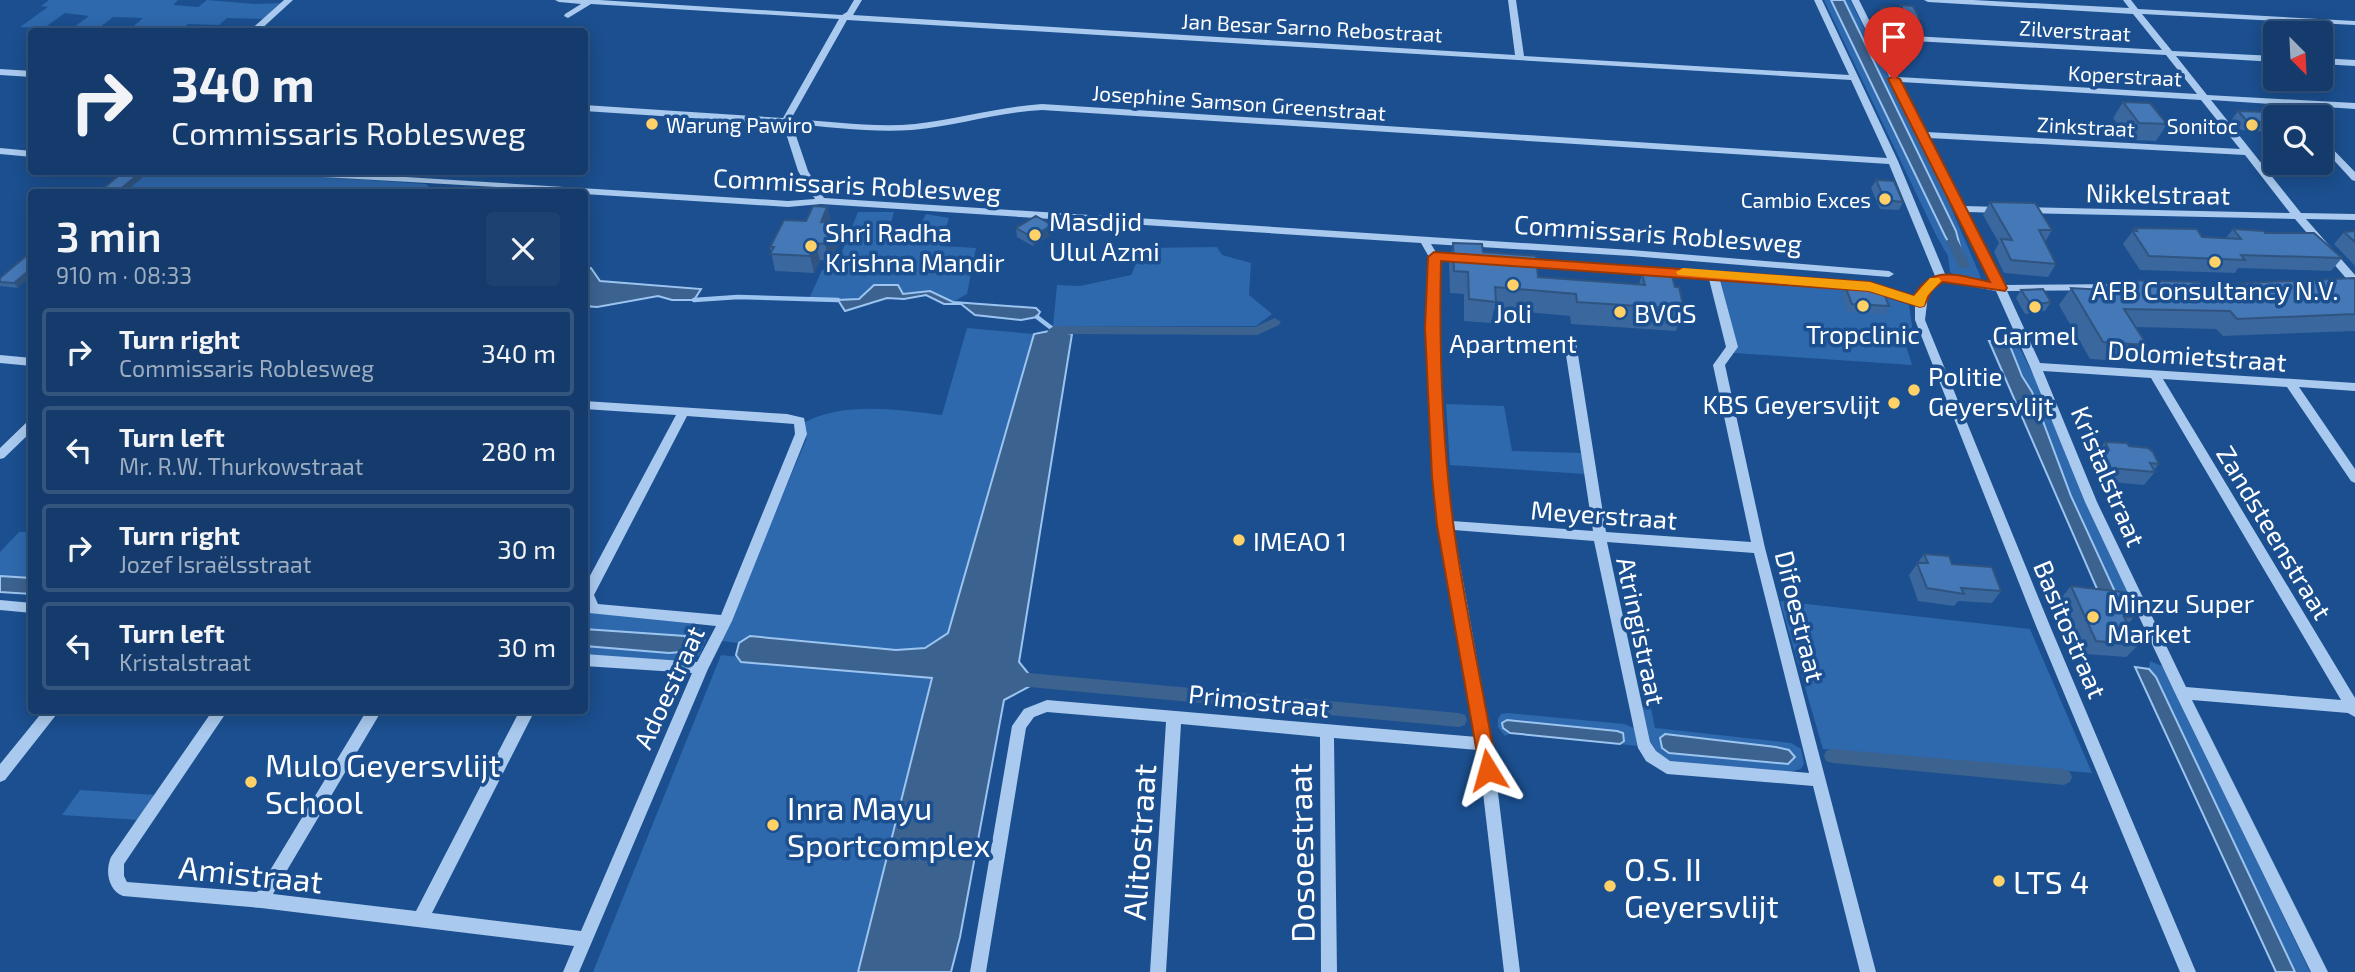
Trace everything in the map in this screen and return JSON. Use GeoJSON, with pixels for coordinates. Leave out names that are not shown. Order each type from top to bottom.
{"type":"FeatureCollection","features":[{"type":"Feature","properties":{"kind":"street"},"geometry":{"type":"LineString","coordinates":[[257,28],[289,0]]}},
{"type":"Feature","properties":{"kind":"street","name":"Jan Besar Sarno Rebostraat"},"geometry":{"type":"LineString","coordinates":[[559,0],[1854,78]]}},
{"type":"Feature","properties":{"kind":"street"},"geometry":{"type":"LineString","coordinates":[[821,201],[803,171],[786,120],[844,17],[850,14],[858,0]]}},
{"type":"Feature","properties":{"kind":"street"},"geometry":{"type":"LineString","coordinates":[[1512,0],[1520,57]]}},
{"type":"Feature","properties":{"kind":"street"},"geometry":{"type":"LineString","coordinates":[[1818,0],[1892,161],[1941,277]]}},
{"type":"Feature","properties":{"kind":"street","name":"Kristalstraat"},"geometry":{"type":"LineString","coordinates":[[1854,0],[2000,288],[2036,367],[2091,502],[2182,694],[2320,972]]}},
{"type":"Feature","properties":{"kind":"street"},"geometry":{"type":"LineString","coordinates":[[1928,0],[2355,23]]}},
{"type":"Feature","properties":{"kind":"street"},"geometry":{"type":"LineString","coordinates":[[2127,0],[2355,284]]}},
{"type":"Feature","properties":{"kind":"street"},"geometry":{"type":"LineString","coordinates":[[568,16],[589,2]]}},
{"type":"Feature","properties":{"kind":"street","name":"Zilverstraat"},"geometry":{"type":"LineString","coordinates":[[1872,36],[2263,58]]}},
{"type":"Feature","properties":{"kind":"street"},"geometry":{"type":"LineString","coordinates":[[2333,62],[2355,63]]}},
{"type":"Feature","properties":{"kind":"street"},"geometry":{"type":"LineString","coordinates":[[0,72],[28,74]]}},
{"type":"Feature","properties":{"kind":"street","name":"Koperstraat"},"geometry":{"type":"LineString","coordinates":[[1894,79],[2355,106]]}},
{"type":"Feature","properties":{"kind":"street","name":"Josephine Samson Greenstraat"},"geometry":{"type":"LineString","coordinates":[[588,108],[922,128],[1012,108],[1042,107],[1892,161]]}},
{"type":"Feature","properties":{"kind":"street","name":"Zinkstraat"},"geometry":{"type":"LineString","coordinates":[[1923,135],[2247,152]]}},
{"type":"Feature","properties":{"kind":"street"},"geometry":{"type":"LineString","coordinates":[[0,151],[28,154]]}},
{"type":"Feature","properties":{"kind":"street"},"geometry":{"type":"LineString","coordinates":[[2333,153],[2355,178]]}},
{"type":"Feature","properties":{"kind":"street","name":"Commissaris Roblesweg"},"geometry":{"type":"LineString","coordinates":[[334,175],[550,189]]}},
{"type":"Feature","properties":{"kind":"street"},"geometry":{"type":"LineString","coordinates":[[435,189],[441,182]]}},
{"type":"Feature","properties":{"kind":"street","name":"Commissaris Roblesweg"},"geometry":{"type":"LineString","coordinates":[[588,191],[788,204],[821,201],[1631,253],[1889,274]]}},
{"type":"Feature","properties":{"kind":"street","name":"Nikkelstraat"},"geometry":{"type":"LineString","coordinates":[[1960,209],[2355,217]]}},
{"type":"Feature","properties":{"kind":"street"},"geometry":{"type":"LineString","coordinates":[[1424,240],[1434,257],[1434,388],[1445,525],[1485,744],[1512,972]]}},
{"type":"Feature","properties":{"kind":"street"},"geometry":{"type":"LineString","coordinates":[[1434,257],[1476,259]]}},
{"type":"Feature","properties":{"kind":"street","name":"Commissaris Roblesweg"},"geometry":{"type":"LineString","coordinates":[[1503,261],[1870,287],[1920,303]]}},
{"type":"Feature","properties":{"kind":"street","name":"Difoestraat"},"geometry":{"type":"LineString","coordinates":[[1713,274],[1732,347],[1719,365],[1759,548],[1868,972]]}},
{"type":"Feature","properties":{"kind":"street"},"geometry":{"type":"LineString","coordinates":[[1920,303],[1921,295],[1927,286],[1941,277],[2000,288],[2136,287]]}},
{"type":"Feature","properties":{"kind":"street"},"geometry":{"type":"LineString","coordinates":[[2341,286],[2355,284]]}},
{"type":"Feature","properties":{"kind":"street","name":"Basitostraat"},"geometry":{"type":"LineString","coordinates":[[1920,303],[1920,320],[2014,555],[2188,972]]}},
{"type":"Feature","properties":{"kind":"street","name":"Atringistraat"},"geometry":{"type":"LineString","coordinates":[[1570,342],[1600,537],[1643,744],[1651,756],[1667,767],[1819,780]]}},
{"type":"Feature","properties":{"kind":"street"},"geometry":{"type":"LineString","coordinates":[[0,359],[28,362]]}},
{"type":"Feature","properties":{"kind":"street","name":"Dolomietstraat"},"geometry":{"type":"LineString","coordinates":[[2036,367],[2355,387]]}},
{"type":"Feature","properties":{"kind":"street","name":"Zandsteenstraat"},"geometry":{"type":"LineString","coordinates":[[2155,375],[2354,708]]}},
{"type":"Feature","properties":{"kind":"street"},"geometry":{"type":"LineString","coordinates":[[2291,383],[2355,478]]}},
{"type":"Feature","properties":{"kind":"street"},"geometry":{"type":"LineString","coordinates":[[588,405],[683,412],[591,574]]}},
{"type":"Feature","properties":{"kind":"street","name":"Adoestraat"},"geometry":{"type":"LineString","coordinates":[[571,972],[701,668],[725,621],[801,434],[800,421],[787,418],[683,412]]}},
{"type":"Feature","properties":{"kind":"street"},"geometry":{"type":"LineString","coordinates":[[0,455],[28,428]]}},
{"type":"Feature","properties":{"kind":"street","name":"Meyerstraat"},"geometry":{"type":"LineString","coordinates":[[1445,525],[1759,548]]}},
{"type":"Feature","properties":{"kind":"street"},"geometry":{"type":"LineString","coordinates":[[588,597],[594,609],[725,621]]}},
{"type":"Feature","properties":{"kind":"street"},"geometry":{"type":"LineString","coordinates":[[0,605],[28,608]]}},
{"type":"Feature","properties":{"kind":"street"},"geometry":{"type":"LineString","coordinates":[[588,660],[701,668]]}},
{"type":"Feature","properties":{"kind":"street"},"geometry":{"type":"LineString","coordinates":[[2182,694],[2354,708]]}},
{"type":"Feature","properties":{"kind":"street","name":"Primostraat"},"geometry":{"type":"LineString","coordinates":[[978,972],[1019,726],[1029,713],[1047,706],[1174,716],[1327,733],[1485,744]]}},
{"type":"Feature","properties":{"kind":"street"},"geometry":{"type":"LineString","coordinates":[[0,775],[49,714]]}},
{"type":"Feature","properties":{"kind":"street","name":"Amistraat"},"geometry":{"type":"LineString","coordinates":[[218,714],[116,862],[116,878],[123,889],[261,900],[584,939]]}},
{"type":"Feature","properties":{"kind":"street"},"geometry":{"type":"LineString","coordinates":[[261,900],[373,714]]}},
{"type":"Feature","properties":{"kind":"street"},"geometry":{"type":"LineString","coordinates":[[421,919],[526,714]]}},
{"type":"Feature","properties":{"kind":"street","name":"Alitostraat"},"geometry":{"type":"LineString","coordinates":[[1158,972],[1174,716]]}},
{"type":"Feature","properties":{"kind":"street","name":"Dosoestraat"},"geometry":{"type":"LineString","coordinates":[[1327,733],[1329,972]]}},
{"type":"Feature","properties":{"kind":"shaded area"},"geometry":{"type":"Polygon","coordinates":[[[49,0],[178,0],[173,5],[198,7],[207,0],[255,4],[283,3],[263,19],[227,18],[219,25],[131,28],[143,18],[113,17],[99,28],[73,28],[89,16],[65,13],[44,28],[20,27],[48,7],[41,6],[49,0]]]}},
{"type":"Feature","properties":{"kind":"shaded area"},"geometry":{"type":"Polygon","coordinates":[[[1824,0],[1831,0],[1945,236],[1957,257],[1962,257],[1956,231],[1844,0],[1850,0],[1932,163],[1981,278],[1965,279],[1950,272],[1948,256],[1824,0]]]}},
{"type":"Feature","properties":{"kind":"shaded area"},"geometry":{"type":"Polygon","coordinates":[[[1831,0],[1844,0],[1956,231],[1963,258],[1957,257],[1945,236],[1831,0]]]}},
{"type":"Feature","properties":{"kind":"shaded area"},"geometry":{"type":"Polygon","coordinates":[[[145,175],[295,175],[426,184],[429,187],[428,189],[128,189],[145,175]]]}},
{"type":"Feature","properties":{"kind":"shaded area"},"geometry":{"type":"Polygon","coordinates":[[[858,212],[894,212],[888,234],[914,237],[926,214],[949,218],[940,246],[976,248],[967,294],[953,302],[930,291],[903,294],[874,285],[859,299],[808,301],[822,270],[836,266],[858,212]]]}},
{"type":"Feature","properties":{"kind":"shaded area"},"geometry":{"type":"Polygon","coordinates":[[[1217,247],[1222,255],[1251,263],[1249,295],[1272,314],[1256,326],[1053,326],[1057,285],[1080,286],[1131,275],[1143,248],[1217,247]]]}},
{"type":"Feature","properties":{"kind":"shaded area"},"geometry":{"type":"Polygon","coordinates":[[[588,268],[591,268],[600,281],[701,289],[694,300],[672,300],[658,296],[588,306],[588,268]]]}},
{"type":"Feature","properties":{"kind":"shaded area"},"geometry":{"type":"Polygon","coordinates":[[[1720,278],[1862,289],[1909,305],[1913,333],[1902,333],[1912,365],[1734,353],[1737,347],[1720,278]]]}},
{"type":"Feature","properties":{"kind":"shaded area"},"geometry":{"type":"Polygon","coordinates":[[[874,285],[898,285],[903,294],[930,291],[953,302],[1036,308],[1040,312],[1037,317],[1021,320],[975,315],[961,304],[944,304],[926,295],[904,299],[887,298],[845,311],[838,300],[859,299],[874,285]]]}},
{"type":"Feature","properties":{"kind":"shaded area"},"geometry":{"type":"Polygon","coordinates":[[[967,328],[1034,334],[948,633],[925,648],[896,650],[751,636],[739,643],[721,641],[806,440],[807,431],[803,423],[819,416],[853,409],[942,415],[967,328]]]}},
{"type":"Feature","properties":{"kind":"shaded area"},"geometry":{"type":"Polygon","coordinates":[[[1054,330],[1072,334],[1019,662],[1036,683],[1004,700],[960,937],[951,972],[858,972],[932,678],[741,662],[736,655],[739,643],[750,636],[896,650],[925,648],[948,633],[1034,334],[1054,330]]]}},
{"type":"Feature","properties":{"kind":"shaded area"},"geometry":{"type":"Polygon","coordinates":[[[2015,339],[2049,406],[2083,497],[2137,611],[2127,613],[2123,609],[2071,496],[2032,392],[2006,342],[2015,339]]]}},
{"type":"Feature","properties":{"kind":"shaded area"},"geometry":{"type":"Polygon","coordinates":[[[1989,341],[2006,342],[2010,346],[2022,376],[2032,392],[2071,496],[2123,609],[2104,605],[1989,341]]]}},
{"type":"Feature","properties":{"kind":"shaded area"},"geometry":{"type":"Polygon","coordinates":[[[1446,404],[1504,406],[1512,451],[1581,453],[1585,474],[1450,465],[1446,404]]]}},
{"type":"Feature","properties":{"kind":"shaded area"},"geometry":{"type":"Polygon","coordinates":[[[19,532],[28,532],[28,578],[0,576],[0,552],[19,532]]]}},
{"type":"Feature","properties":{"kind":"shaded area"},"geometry":{"type":"Polygon","coordinates":[[[0,576],[28,578],[28,594],[0,592],[0,576]]]}},
{"type":"Feature","properties":{"kind":"shaded area"},"geometry":{"type":"Polygon","coordinates":[[[1780,601],[2030,629],[2092,773],[1823,749],[1780,601]]]}},
{"type":"Feature","properties":{"kind":"shaded area"},"geometry":{"type":"Polygon","coordinates":[[[588,612],[694,624],[705,632],[706,639],[700,655],[683,663],[588,655],[588,646],[669,653],[685,647],[684,636],[588,629],[588,612]]]}},
{"type":"Feature","properties":{"kind":"shaded area"},"geometry":{"type":"Polygon","coordinates":[[[588,629],[685,636],[685,647],[681,652],[588,646],[588,629]]]}},
{"type":"Feature","properties":{"kind":"shaded area","name":"Inra Mayu Sportcomplex"},"geometry":{"type":"Polygon","coordinates":[[[721,655],[932,678],[857,972],[593,972],[721,655]]]}},
{"type":"Feature","properties":{"kind":"shaded area"},"geometry":{"type":"Polygon","coordinates":[[[2150,661],[2164,667],[2310,972],[2295,972],[2156,677],[2149,669],[2150,661]]]}},
{"type":"Feature","properties":{"kind":"shaded area"},"geometry":{"type":"Polygon","coordinates":[[[2135,667],[2149,669],[2156,677],[2295,972],[2276,972],[2135,667]]]}},
{"type":"Feature","properties":{"kind":"shaded area"},"geometry":{"type":"Polygon","coordinates":[[[1642,707],[1651,708],[1655,728],[1791,743],[1801,749],[1804,764],[1801,769],[1789,772],[1669,762],[1651,746],[1642,707]]]}},
{"type":"Feature","properties":{"kind":"shaded area"},"geometry":{"type":"Polygon","coordinates":[[[1501,714],[1624,724],[1634,728],[1638,746],[1620,744],[1624,741],[1503,728],[1510,733],[1505,736],[1498,727],[1498,719],[1501,714]]]}},
{"type":"Feature","properties":{"kind":"shaded area"},"geometry":{"type":"Polygon","coordinates":[[[1507,720],[1617,731],[1623,733],[1624,741],[1620,744],[1510,733],[1503,728],[1502,723],[1507,720]]]}},
{"type":"Feature","properties":{"kind":"shaded area"},"geometry":{"type":"Polygon","coordinates":[[[1665,734],[1776,747],[1789,750],[1795,757],[1788,764],[1669,753],[1662,748],[1660,738],[1665,734]]]}},
{"type":"Feature","properties":{"kind":"shaded area"},"geometry":{"type":"Polygon","coordinates":[[[80,790],[156,795],[140,820],[62,815],[80,790]]]}},
{"type":"Feature","properties":{"kind":"building"},"geometry":{"type":"Polygon","coordinates":[[[1901,5],[1913,6],[1920,19],[1888,17],[1882,7],[1902,8],[1901,5]]]}},
{"type":"Feature","properties":{"kind":"building"},"geometry":{"type":"Polygon","coordinates":[[[2123,102],[2150,103],[2167,124],[2139,123],[2123,102]]]}},
{"type":"Feature","properties":{"kind":"building"},"geometry":{"type":"Polygon","coordinates":[[[2238,111],[2263,112],[2263,122],[2247,121],[2238,111]]]}},
{"type":"Feature","properties":{"kind":"building"},"geometry":{"type":"Polygon","coordinates":[[[119,175],[137,175],[121,189],[103,189],[119,175]]]}},
{"type":"Feature","properties":{"kind":"building"},"geometry":{"type":"Polygon","coordinates":[[[1876,180],[1894,181],[1903,202],[1885,200],[1876,180]]]}},
{"type":"Feature","properties":{"kind":"building"},"geometry":{"type":"Polygon","coordinates":[[[1990,202],[2035,203],[2052,230],[2039,230],[2056,264],[2011,260],[2001,239],[2012,240],[1990,202]]]}},
{"type":"Feature","properties":{"kind":"building"},"geometry":{"type":"Polygon","coordinates":[[[813,206],[827,207],[821,222],[837,223],[825,244],[815,243],[810,256],[770,254],[774,247],[770,247],[784,220],[806,221],[813,206]]]}},
{"type":"Feature","properties":{"kind":"building"},"geometry":{"type":"Polygon","coordinates":[[[1036,216],[1052,225],[1032,237],[1016,228],[1036,216]]]}},
{"type":"Feature","properties":{"kind":"building"},"geometry":{"type":"Polygon","coordinates":[[[2135,228],[2197,229],[2202,237],[2241,239],[2233,229],[2265,233],[2314,233],[2342,258],[2241,255],[2245,260],[2149,256],[2132,230],[2137,231],[2135,228]]]}},
{"type":"Feature","properties":{"kind":"building"},"geometry":{"type":"Polygon","coordinates":[[[2355,231],[2355,242],[2344,232],[2355,231]]]}},
{"type":"Feature","properties":{"kind":"building"},"geometry":{"type":"Polygon","coordinates":[[[1453,243],[1482,244],[1483,252],[1536,256],[1538,277],[1645,285],[1642,274],[1672,276],[1675,287],[1679,287],[1684,309],[1577,302],[1576,294],[1495,287],[1496,302],[1469,299],[1468,272],[1454,271],[1453,243]]]}},
{"type":"Feature","properties":{"kind":"building"},"geometry":{"type":"Polygon","coordinates":[[[28,254],[28,271],[14,283],[0,282],[0,278],[28,254]]]}},
{"type":"Feature","properties":{"kind":"building"},"geometry":{"type":"Polygon","coordinates":[[[2354,278],[2355,314],[2237,319],[2230,311],[2124,309],[2147,345],[2103,342],[2071,288],[2123,291],[2116,280],[2200,282],[2202,285],[2354,278]]]}},
{"type":"Feature","properties":{"kind":"building"},"geometry":{"type":"Polygon","coordinates":[[[1846,288],[1883,291],[1889,306],[1852,304],[1846,288]]]}},
{"type":"Feature","properties":{"kind":"building"},"geometry":{"type":"Polygon","coordinates":[[[2043,289],[2051,302],[2031,305],[2021,290],[2043,289]]]}},
{"type":"Feature","properties":{"kind":"building"},"geometry":{"type":"Polygon","coordinates":[[[2105,442],[2148,448],[2159,464],[2150,463],[2155,472],[2111,468],[2102,450],[2109,450],[2105,442]]]}},
{"type":"Feature","properties":{"kind":"building"},"geometry":{"type":"Polygon","coordinates":[[[1924,554],[1949,556],[1952,564],[1992,567],[2001,591],[1961,588],[1964,594],[1927,588],[1917,563],[1928,563],[1924,554]]]}},
{"type":"Feature","properties":{"kind":"building"},"geometry":{"type":"Polygon","coordinates":[[[2071,586],[2122,592],[2134,617],[2124,617],[2138,645],[2096,641],[2071,586]]]}},
{"type":"Feature","properties":{"kind":"waterway"},"geometry":{"type":"LineString","coordinates":[[1952,241],[1964,265]]}},
{"type":"Feature","properties":{"kind":"waterway"},"geometry":{"type":"LineString","coordinates":[[694,300],[738,297],[838,300]]}},
{"type":"Feature","properties":{"kind":"waterway"},"geometry":{"type":"LineString","coordinates":[[1037,317],[1054,330]]}},
{"type":"Feature","properties":{"kind":"waterway"},"geometry":{"type":"LineString","coordinates":[[1049,348],[1054,330],[1257,331],[1275,322]]}},
{"type":"Feature","properties":{"kind":"waterway"},"geometry":{"type":"LineString","coordinates":[[1018,679],[1459,720]]}},
{"type":"Feature","properties":{"kind":"waterway"},"geometry":{"type":"LineString","coordinates":[[1832,756],[2064,777]]}},
{"type":"Feature","properties":{"kind":"slow traffic"},"geometry":{"type":"LineString","coordinates":[[1683,272],[1870,287],[1920,303],[1921,295],[1934,281]]}},
{"type":"Feature","properties":{"kind":"place","name":"Warung Pawiro"},"geometry":{"type":"Point","coordinates":[652,124]}},
{"type":"Feature","properties":{"kind":"place","name":"Sonitoc"},"geometry":{"type":"Point","coordinates":[2252,125]}},
{"type":"Feature","properties":{"kind":"place","name":"Cambio Exces"},"geometry":{"type":"Point","coordinates":[1885,199]}},
{"type":"Feature","properties":{"kind":"place","name":"Masdjid Ulul Azmi"},"geometry":{"type":"Point","coordinates":[1035,235]}},
{"type":"Feature","properties":{"kind":"place","name":"Shri Radha Krishna Mandir"},"geometry":{"type":"Point","coordinates":[811,246]}},
{"type":"Feature","properties":{"kind":"place","name":"AFB Consultancy N.V."},"geometry":{"type":"Point","coordinates":[2215,262]}},
{"type":"Feature","properties":{"kind":"place","name":"Joli Apartment"},"geometry":{"type":"Point","coordinates":[1513,285]}},
{"type":"Feature","properties":{"kind":"place","name":"Tropclinic"},"geometry":{"type":"Point","coordinates":[1863,306]}},
{"type":"Feature","properties":{"kind":"place","name":"Garmel"},"geometry":{"type":"Point","coordinates":[2035,307]}},
{"type":"Feature","properties":{"kind":"place","name":"BVGS"},"geometry":{"type":"Point","coordinates":[1620,312]}},
{"type":"Feature","properties":{"kind":"place","name":"Politie Geyersvlijt"},"geometry":{"type":"Point","coordinates":[1914,390]}},
{"type":"Feature","properties":{"kind":"place","name":"KBS Geyersvlijt"},"geometry":{"type":"Point","coordinates":[1894,403]}},
{"type":"Feature","properties":{"kind":"place","name":"IMEAO 1"},"geometry":{"type":"Point","coordinates":[1239,540]}},
{"type":"Feature","properties":{"kind":"place","name":"Minzu Super Market"},"geometry":{"type":"Point","coordinates":[2093,617]}},
{"type":"Feature","properties":{"kind":"place","name":"Mulo Geyersvlijt School"},"geometry":{"type":"Point","coordinates":[251,782]}},
{"type":"Feature","properties":{"kind":"place","name":"Inra Mayu Sportcomplex"},"geometry":{"type":"Point","coordinates":[773,825]}},
{"type":"Feature","properties":{"kind":"place","name":"LTS 4"},"geometry":{"type":"Point","coordinates":[1999,881]}},
{"type":"Feature","properties":{"kind":"place","name":"O.S. II Geyersvlijt"},"geometry":{"type":"Point","coordinates":[1610,886]}},
{"type":"Feature","properties":{"kind":"route"},"geometry":{"type":"LineString","coordinates":[[1488,770],[1445,525],[1434,388],[1434,257],[1713,274],[1870,287],[1920,303],[1921,295],[1927,286],[1941,277],[2000,288],[1894,79]]}}]}
